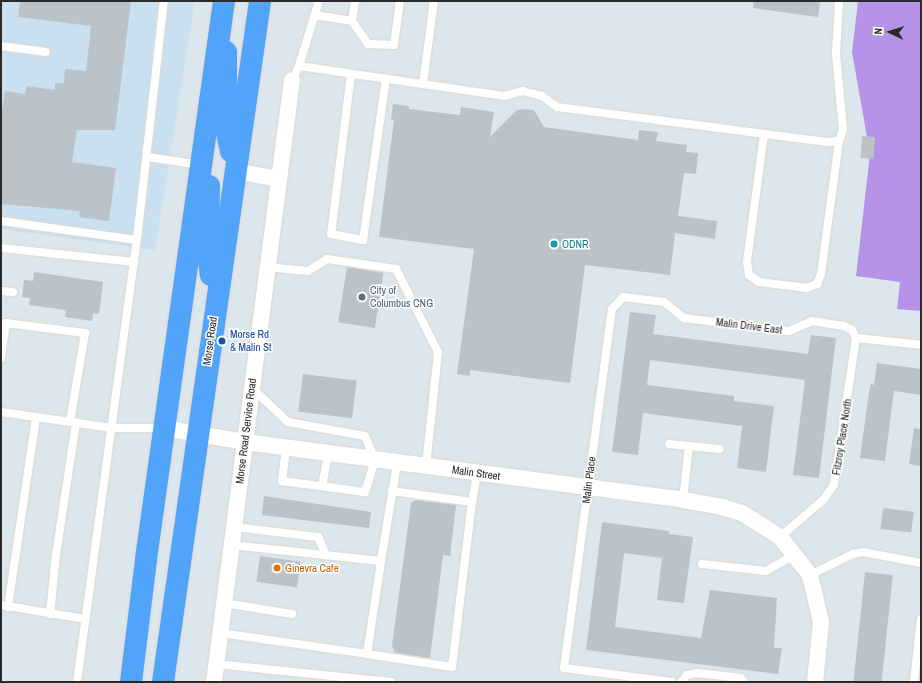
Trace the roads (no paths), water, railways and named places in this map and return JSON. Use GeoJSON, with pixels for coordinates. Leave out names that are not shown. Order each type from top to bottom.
{"type":"FeatureCollection","features":[{"type":"Feature","properties":{"kind":"main road"},"geometry":{"type":"LineString","coordinates":[[131,682],[164,428],[224,1]]}},
{"type":"Feature","properties":{"kind":"main road"},"geometry":{"type":"LineString","coordinates":[[224,1],[226,128],[234,171]]}},
{"type":"Feature","properties":{"kind":"main road","name":"Morse Road"},"geometry":{"type":"LineString","coordinates":[[163,682],[234,171],[260,1]]}},
{"type":"Feature","properties":{"kind":"main road"},"geometry":{"type":"LineString","coordinates":[[200,165],[209,181],[208,252],[215,308]]}},
{"type":"Feature","properties":{"kind":"street","name":"Morse Road Service Road"},"geometry":{"type":"LineString","coordinates":[[214,682],[267,267],[295,73]]}},
{"type":"Feature","properties":{"kind":"street"},"geometry":{"type":"LineString","coordinates":[[234,171],[279,179]]}},
{"type":"Feature","properties":{"kind":"street","name":"Malin Street"},"geometry":{"type":"LineString","coordinates":[[164,428],[197,432],[245,442],[328,454],[683,500],[722,507],[742,513],[780,537],[795,554],[810,575]]}},
{"type":"Feature","properties":{"kind":"street"},"geometry":{"type":"LineString","coordinates":[[810,575],[821,622],[815,682]]}},
{"type":"Feature","properties":{"kind":"lane"},"geometry":{"type":"LineString","coordinates":[[78,682],[138,240],[164,1]]}},
{"type":"Feature","properties":{"kind":"lane"},"geometry":{"type":"LineString","coordinates":[[319,1],[295,73],[351,74],[504,96],[513,92],[533,92],[557,107],[827,142],[838,141]]}},
{"type":"Feature","properties":{"kind":"lane"},"geometry":{"type":"LineString","coordinates":[[355,1],[352,21],[368,44],[394,45],[400,1]]}},
{"type":"Feature","properties":{"kind":"lane"},"geometry":{"type":"LineString","coordinates":[[423,84],[434,1]]}},
{"type":"Feature","properties":{"kind":"lane"},"geometry":{"type":"LineString","coordinates":[[764,134],[747,262],[749,275],[759,282],[807,288],[817,284],[821,274],[838,141],[843,130],[836,53],[839,1]]}},
{"type":"Feature","properties":{"kind":"lane"},"geometry":{"type":"LineString","coordinates":[[314,15],[352,21]]}},
{"type":"Feature","properties":{"kind":"lane"},"geometry":{"type":"LineString","coordinates":[[1,46],[46,52]]}},
{"type":"Feature","properties":{"kind":"lane"},"geometry":{"type":"LineString","coordinates":[[351,74],[331,234],[363,240],[386,79]]}},
{"type":"Feature","properties":{"kind":"lane"},"geometry":{"type":"LineString","coordinates":[[148,157],[200,165]]}},
{"type":"Feature","properties":{"kind":"lane"},"geometry":{"type":"LineString","coordinates":[[1,221],[138,240]]}},
{"type":"Feature","properties":{"kind":"lane"},"geometry":{"type":"LineString","coordinates":[[1,248],[134,262]]}},
{"type":"Feature","properties":{"kind":"lane"},"geometry":{"type":"LineString","coordinates":[[267,267],[308,271],[328,259],[396,269],[438,352],[426,466]]}},
{"type":"Feature","properties":{"kind":"lane"},"geometry":{"type":"LineString","coordinates":[[1,291],[14,292]]}},
{"type":"Feature","properties":{"kind":"lane","name":"Malin Drive East"},"geometry":{"type":"LineString","coordinates":[[623,297],[664,302],[684,318],[790,331],[812,321],[844,326],[852,330],[856,338]]}},
{"type":"Feature","properties":{"kind":"lane","name":"Malin Place"},"geometry":{"type":"LineString","coordinates":[[623,297],[612,309],[564,668],[672,682]]}},
{"type":"Feature","properties":{"kind":"lane"},"geometry":{"type":"LineString","coordinates":[[1,358],[6,323],[85,333],[56,555],[50,614]]}},
{"type":"Feature","properties":{"kind":"lane"},"geometry":{"type":"LineString","coordinates":[[856,338],[921,345]]}},
{"type":"Feature","properties":{"kind":"lane","name":"Fitzroy Place North"},"geometry":{"type":"LineString","coordinates":[[780,537],[824,500],[834,485],[856,338]]}},
{"type":"Feature","properties":{"kind":"lane"},"geometry":{"type":"LineString","coordinates":[[252,388],[288,422],[365,436],[375,460],[365,492],[282,481],[286,448]]}},
{"type":"Feature","properties":{"kind":"lane"},"geometry":{"type":"LineString","coordinates":[[1,412],[112,428],[164,428]]}},
{"type":"Feature","properties":{"kind":"lane"},"geometry":{"type":"LineString","coordinates":[[36,417],[4,606],[86,619]]}},
{"type":"Feature","properties":{"kind":"lane"},"geometry":{"type":"LineString","coordinates":[[669,444],[720,449]]}},
{"type":"Feature","properties":{"kind":"lane"},"geometry":{"type":"LineString","coordinates":[[683,500],[689,446]]}},
{"type":"Feature","properties":{"kind":"lane"},"geometry":{"type":"LineString","coordinates":[[322,486],[328,454]]}},
{"type":"Feature","properties":{"kind":"lane"},"geometry":{"type":"LineString","coordinates":[[367,654],[397,463]]}},
{"type":"Feature","properties":{"kind":"lane"},"geometry":{"type":"LineString","coordinates":[[220,633],[452,666],[472,502],[477,473]]}},
{"type":"Feature","properties":{"kind":"lane"},"geometry":{"type":"LineString","coordinates":[[392,491],[472,502]]}},
{"type":"Feature","properties":{"kind":"lane"},"geometry":{"type":"LineString","coordinates":[[234,527],[318,537],[326,555]]}},
{"type":"Feature","properties":{"kind":"lane"},"geometry":{"type":"LineString","coordinates":[[232,545],[382,560]]}},
{"type":"Feature","properties":{"kind":"lane"},"geometry":{"type":"LineString","coordinates":[[810,575],[853,554],[863,552],[921,563]]}},
{"type":"Feature","properties":{"kind":"lane"},"geometry":{"type":"LineString","coordinates":[[702,564],[766,571],[795,554]]}},
{"type":"Feature","properties":{"kind":"lane"},"geometry":{"type":"LineString","coordinates":[[224,603],[292,614]]}},
{"type":"Feature","properties":{"kind":"lane"},"geometry":{"type":"LineString","coordinates":[[914,682],[921,619]]}},
{"type":"Feature","properties":{"kind":"lane"},"geometry":{"type":"LineString","coordinates":[[216,664],[390,682]]}},
{"type":"Feature","properties":{"kind":"lane"},"geometry":{"type":"LineString","coordinates":[[681,682],[687,676],[697,673],[741,678],[744,682]]}},
{"type":"Feature","properties":{"kind":"place","name":"ODNR"},"geometry":{"type":"Point","coordinates":[554,244]}},
{"type":"Feature","properties":{"kind":"place","name":"City of Columbus CNG"},"geometry":{"type":"Point","coordinates":[362,297]}},
{"type":"Feature","properties":{"kind":"place","name":"Morse Rd & Malin St"},"geometry":{"type":"Point","coordinates":[222,341]}},
{"type":"Feature","properties":{"kind":"place","name":"Ginevra Cafe"},"geometry":{"type":"Point","coordinates":[277,568]}}]}
